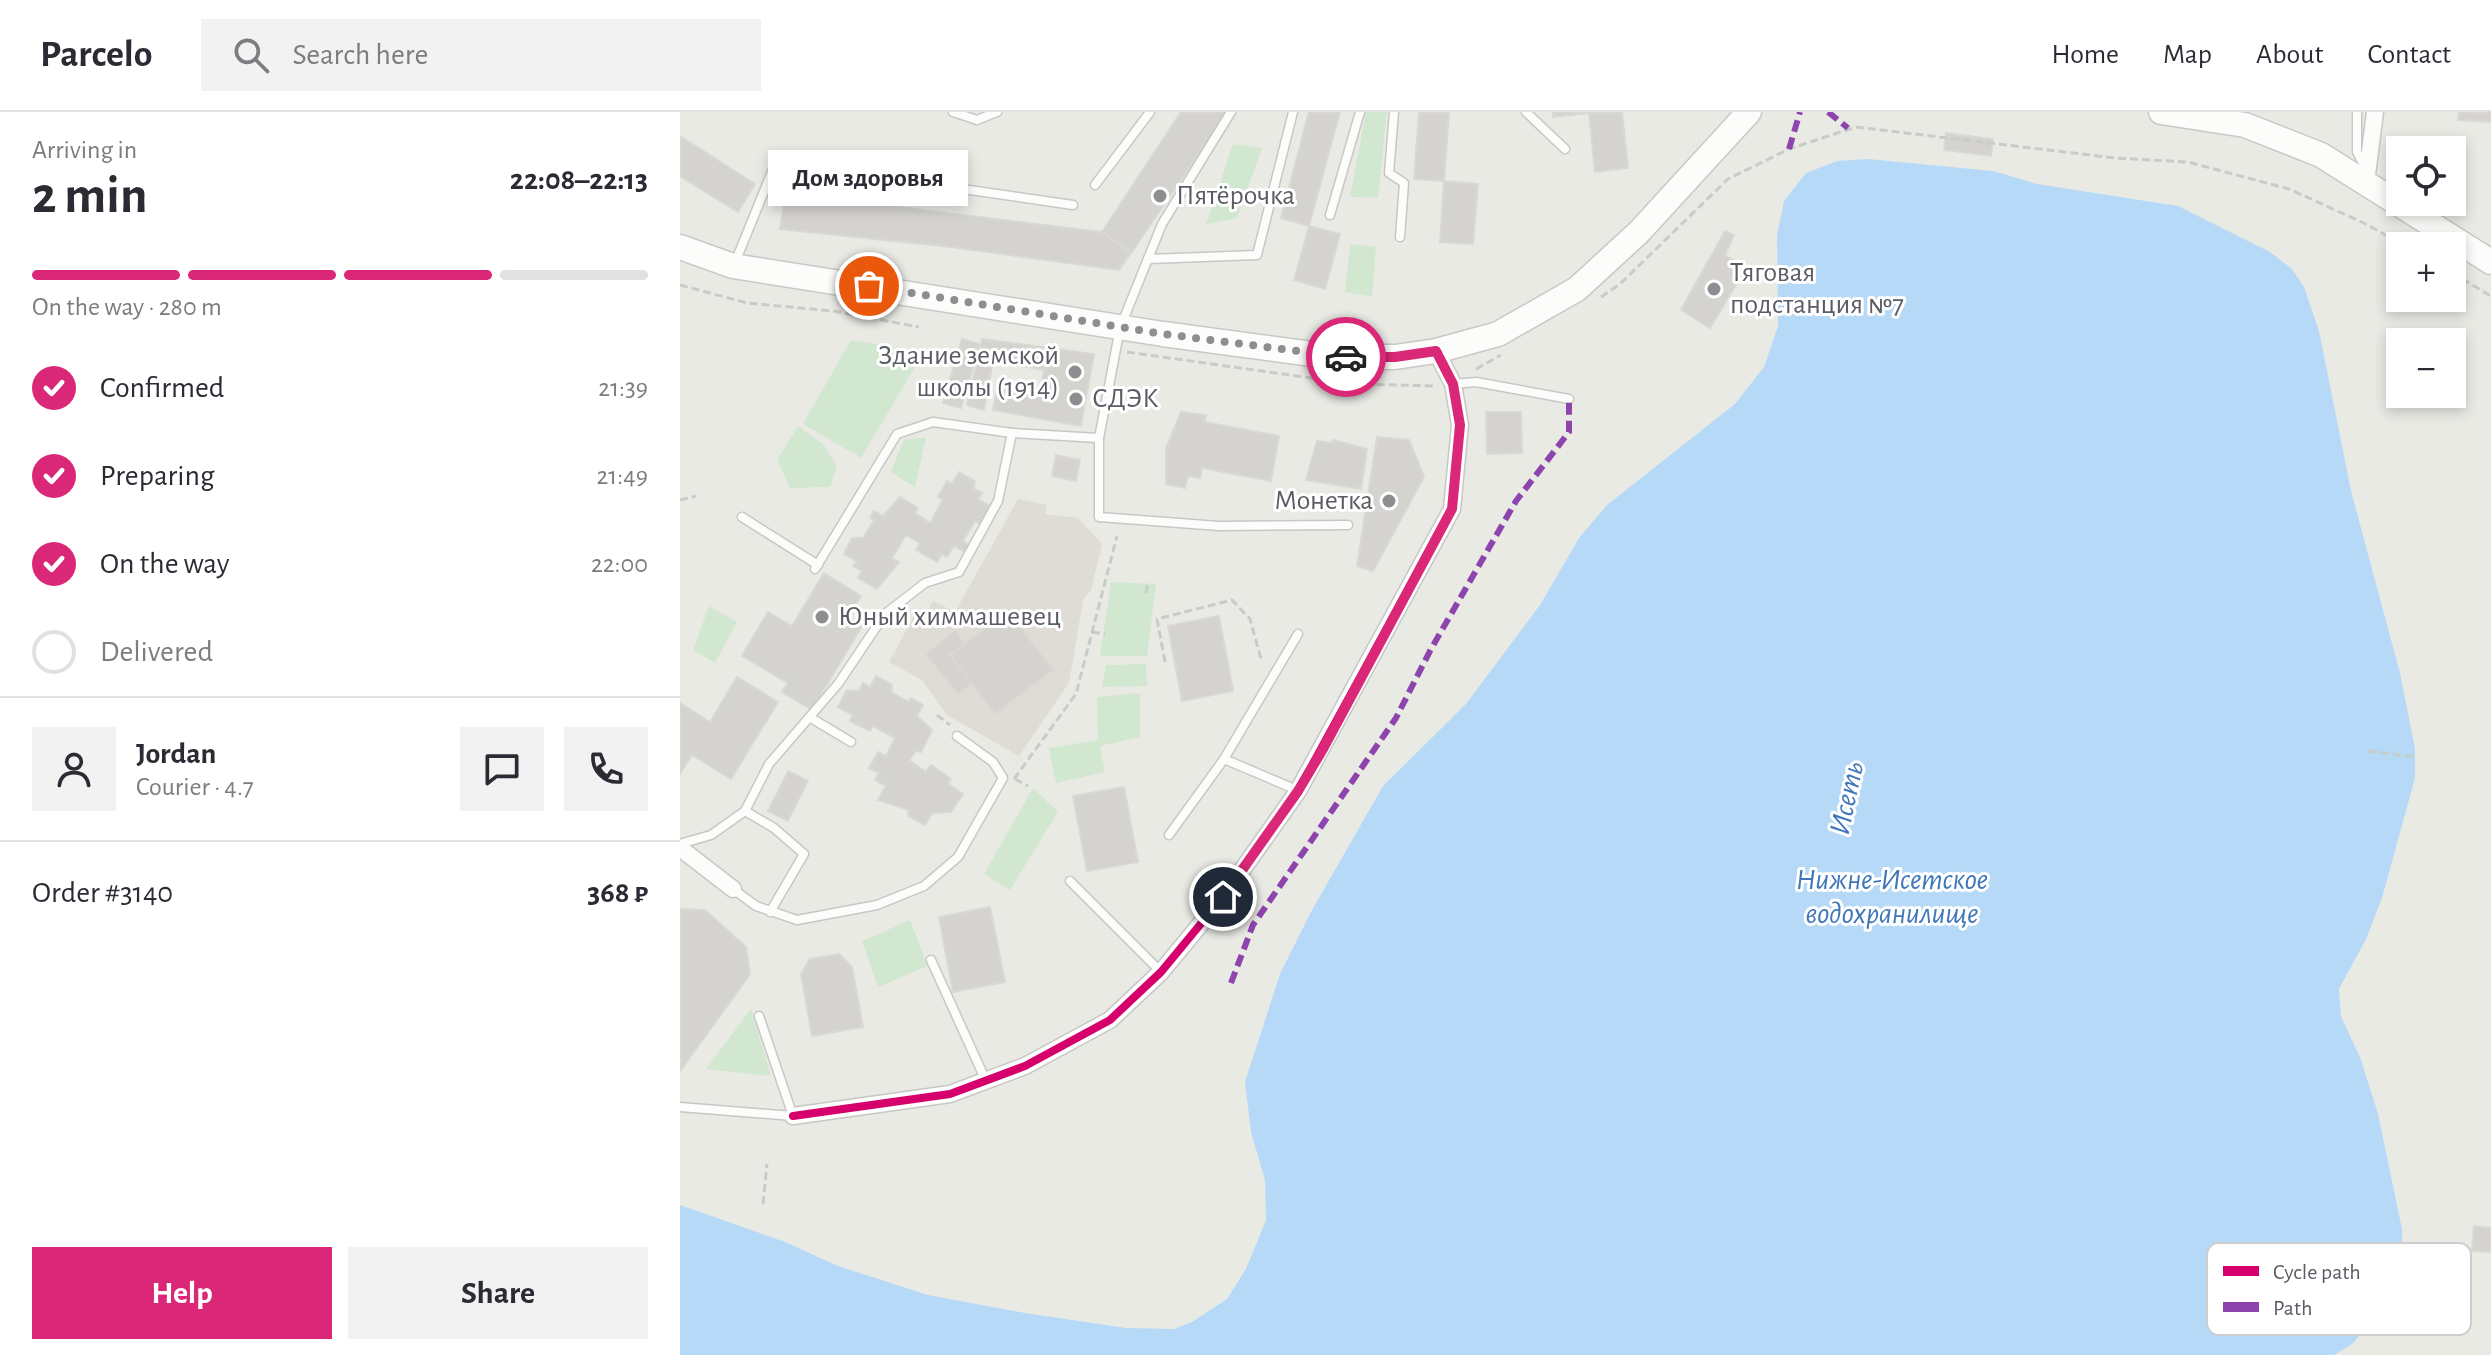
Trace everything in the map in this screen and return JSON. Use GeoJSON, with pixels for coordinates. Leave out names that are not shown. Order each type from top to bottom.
{"type":"FeatureCollection","features":[{"type":"Feature","properties":{"kind":"main road"},"geometry":{"type":"LineString","coordinates":[[680,247],[733,266],[1117,339],[1335,357],[1395,357],[1436,351],[1498,334],[1577,289],[1639,232],[1749,112]]}},
{"type":"Feature","properties":{"kind":"main road"},"geometry":{"type":"LineString","coordinates":[[2161,112],[2245,125],[2321,155],[2367,178],[2491,262]]}},
{"type":"Feature","properties":{"kind":"street"},"geometry":{"type":"LineString","coordinates":[[2367,178],[2375,112]]}},
{"type":"Feature","properties":{"kind":"street"},"geometry":{"type":"LineString","coordinates":[[793,1116],[950,1094],[1025,1066],[1110,1020],[1161,972],[1223,897],[1298,791],[1452,509],[1460,425],[1453,384],[1436,351]]}},
{"type":"Feature","properties":{"kind":"street"},"geometry":{"type":"LineString","coordinates":[[680,846],[733,889]]}},
{"type":"Feature","properties":{"kind":"lane"},"geometry":{"type":"LineString","coordinates":[[953,112],[977,120],[997,112]]}},
{"type":"Feature","properties":{"kind":"lane"},"geometry":{"type":"LineString","coordinates":[[1095,185],[1150,112]]}},
{"type":"Feature","properties":{"kind":"lane"},"geometry":{"type":"LineString","coordinates":[[1231,112],[1162,224],[1117,339],[1099,438],[1099,517],[1219,526],[1348,525]]}},
{"type":"Feature","properties":{"kind":"lane"},"geometry":{"type":"LineString","coordinates":[[1148,259],[1257,255],[1293,112]]}},
{"type":"Feature","properties":{"kind":"lane"},"geometry":{"type":"LineString","coordinates":[[1330,215],[1360,112]]}},
{"type":"Feature","properties":{"kind":"lane"},"geometry":{"type":"LineString","coordinates":[[1394,112],[1389,173],[1404,183],[1400,237]]}},
{"type":"Feature","properties":{"kind":"lane"},"geometry":{"type":"LineString","coordinates":[[1526,112],[1565,149]]}},
{"type":"Feature","properties":{"kind":"lane"},"geometry":{"type":"LineString","coordinates":[[2357,112],[2357,152],[2367,178]]}},
{"type":"Feature","properties":{"kind":"lane"},"geometry":{"type":"LineString","coordinates":[[733,266],[776,162],[1073,205]]}},
{"type":"Feature","properties":{"kind":"lane"},"geometry":{"type":"LineString","coordinates":[[1453,384],[1476,382],[1569,399]]}},
{"type":"Feature","properties":{"kind":"lane"},"geometry":{"type":"LineString","coordinates":[[742,517],[816,567],[897,434],[933,422],[1012,433],[1099,438]]}},
{"type":"Feature","properties":{"kind":"lane"},"geometry":{"type":"LineString","coordinates":[[680,846],[711,835],[745,811],[769,764],[811,718],[885,614],[925,583],[959,572],[998,501],[1012,433]]}},
{"type":"Feature","properties":{"kind":"lane"},"geometry":{"type":"LineString","coordinates":[[1169,835],[1224,759],[1298,634]]}},
{"type":"Feature","properties":{"kind":"lane"},"geometry":{"type":"LineString","coordinates":[[811,718],[851,742]]}},
{"type":"Feature","properties":{"kind":"lane"},"geometry":{"type":"LineString","coordinates":[[733,889],[770,912],[797,920],[877,905],[924,886],[958,857],[1003,778],[993,762],[957,736]]}},
{"type":"Feature","properties":{"kind":"lane"},"geometry":{"type":"LineString","coordinates":[[1224,759],[1298,791]]}},
{"type":"Feature","properties":{"kind":"lane"},"geometry":{"type":"LineString","coordinates":[[745,811],[774,828],[804,854],[770,912]]}},
{"type":"Feature","properties":{"kind":"lane"},"geometry":{"type":"LineString","coordinates":[[1070,881],[1161,972]]}},
{"type":"Feature","properties":{"kind":"lane"},"geometry":{"type":"LineString","coordinates":[[931,960],[986,1081]]}},
{"type":"Feature","properties":{"kind":"lane"},"geometry":{"type":"LineString","coordinates":[[680,1107],[793,1116],[759,1016]]}},
{"type":"Feature","properties":{"kind":"path"},"geometry":{"type":"LineString","coordinates":[[1596,300],[1620,284],[1728,179],[1753,165],[1848,128],[2188,162],[2289,189],[2386,235]]}},
{"type":"Feature","properties":{"kind":"path"},"geometry":{"type":"LineString","coordinates":[[2466,281],[2491,296]]}},
{"type":"Feature","properties":{"kind":"path"},"geometry":{"type":"LineString","coordinates":[[680,285],[747,303],[833,311],[919,327]]}},
{"type":"Feature","properties":{"kind":"path"},"geometry":{"type":"LineString","coordinates":[[1117,339],[1354,384],[1419,388],[1453,384],[1509,351]]}},
{"type":"Feature","properties":{"kind":"path"},"geometry":{"type":"LineString","coordinates":[[680,500],[696,496]]}},
{"type":"Feature","properties":{"kind":"path"},"geometry":{"type":"LineString","coordinates":[[1015,779],[1076,694],[1117,536]]}},
{"type":"Feature","properties":{"kind":"path"},"geometry":{"type":"LineString","coordinates":[[1146,593],[1148,581]]}},
{"type":"Feature","properties":{"kind":"path"},"geometry":{"type":"LineString","coordinates":[[1165,662],[1157,619],[1232,600],[1250,619],[1261,659]]}},
{"type":"Feature","properties":{"kind":"path"},"geometry":{"type":"LineString","coordinates":[[1092,632],[1105,634]]}},
{"type":"Feature","properties":{"kind":"path"},"geometry":{"type":"LineString","coordinates":[[937,715],[949,723]]}},
{"type":"Feature","properties":{"kind":"path"},"geometry":{"type":"LineString","coordinates":[[2369,751],[2415,757]]}},
{"type":"Feature","properties":{"kind":"path"},"geometry":{"type":"LineString","coordinates":[[1003,778],[1015,779],[1028,786]]}},
{"type":"Feature","properties":{"kind":"path"},"geometry":{"type":"LineString","coordinates":[[763,1204],[767,1164]]}},
{"type":"Feature","properties":{"kind":"shaded area"},"geometry":{"type":"Polygon","coordinates":[[[1018,499],[1047,505],[1045,514],[1078,518],[1102,544],[1091,590],[1083,600],[1069,683],[1019,756],[947,715],[922,680],[889,662],[915,614],[929,608],[933,601],[955,612],[1018,499]]]}},
{"type":"Feature","properties":{"kind":"green space"},"geometry":{"type":"Polygon","coordinates":[[[1366,112],[1387,112],[1378,198],[1350,197],[1366,112]]]}},
{"type":"Feature","properties":{"kind":"green space"},"geometry":{"type":"Polygon","coordinates":[[[1233,144],[1262,148],[1237,218],[1206,224],[1233,144]]]}},
{"type":"Feature","properties":{"kind":"green space"},"geometry":{"type":"Polygon","coordinates":[[[1350,244],[1376,247],[1372,297],[1345,292],[1350,244]]]}},
{"type":"Feature","properties":{"kind":"green space"},"geometry":{"type":"Polygon","coordinates":[[[851,340],[924,352],[861,458],[803,424],[851,340]]]}},
{"type":"Feature","properties":{"kind":"green space"},"geometry":{"type":"Polygon","coordinates":[[[798,426],[823,444],[837,466],[830,487],[790,488],[777,460],[798,426]]]}},
{"type":"Feature","properties":{"kind":"green space"},"geometry":{"type":"Polygon","coordinates":[[[926,438],[915,487],[891,472],[904,439],[926,438]]]}},
{"type":"Feature","properties":{"kind":"green space"},"geometry":{"type":"Polygon","coordinates":[[[1111,582],[1156,584],[1147,656],[1100,656],[1111,582]]]}},
{"type":"Feature","properties":{"kind":"green space"},"geometry":{"type":"Polygon","coordinates":[[[709,606],[737,622],[715,663],[693,650],[709,606]]]}},
{"type":"Feature","properties":{"kind":"green space"},"geometry":{"type":"Polygon","coordinates":[[[1146,664],[1147,686],[1102,687],[1106,665],[1146,664]]]}},
{"type":"Feature","properties":{"kind":"green space"},"geometry":{"type":"Polygon","coordinates":[[[1140,693],[1140,737],[1100,746],[1105,772],[1056,783],[1049,748],[1098,740],[1097,697],[1140,693]]]}},
{"type":"Feature","properties":{"kind":"green space"},"geometry":{"type":"Polygon","coordinates":[[[1033,788],[1058,812],[1010,890],[984,874],[1033,788]]]}},
{"type":"Feature","properties":{"kind":"green space"},"geometry":{"type":"Polygon","coordinates":[[[910,920],[928,966],[878,987],[862,941],[910,920]]]}},
{"type":"Feature","properties":{"kind":"green space"},"geometry":{"type":"Polygon","coordinates":[[[751,1009],[771,1076],[706,1069],[751,1009]]]}},
{"type":"Feature","properties":{"kind":"water","name":"Нижне-Исетское водохранилище"},"geometry":{"type":"Polygon","coordinates":[[[1868,159],[1993,171],[2037,184],[2178,206],[2270,252],[2292,269],[2304,287],[2319,331],[2351,491],[2400,673],[2415,748],[2415,778],[2382,898],[2366,939],[2339,989],[2341,1016],[2361,1060],[2378,1114],[2402,1229],[2402,1243],[2207,1243],[2207,1335],[2360,1335],[2352,1344],[2334,1355],[680,1355],[680,1205],[785,1242],[838,1266],[928,1295],[1025,1313],[1126,1328],[1174,1329],[1192,1322],[1227,1299],[1246,1269],[1266,1220],[1265,1180],[1251,1132],[1245,1082],[1280,974],[1312,910],[1383,786],[1466,704],[1540,605],[1579,538],[1607,505],[1735,404],[1764,367],[1778,326],[1777,235],[1784,201],[1806,173],[1837,161],[1868,159]]]}},
{"type":"Feature","properties":{"kind":"building"},"geometry":{"type":"Polygon","coordinates":[[[1181,112],[1227,112],[1131,253],[1102,232],[1181,112]]]}},
{"type":"Feature","properties":{"kind":"building"},"geometry":{"type":"Polygon","coordinates":[[[1309,112],[1340,112],[1309,226],[1281,218],[1309,112]]]}},
{"type":"Feature","properties":{"kind":"building"},"geometry":{"type":"Polygon","coordinates":[[[1419,112],[1449,112],[1444,181],[1414,179],[1419,112]]]}},
{"type":"Feature","properties":{"kind":"building"},"geometry":{"type":"Polygon","coordinates":[[[1553,112],[1589,112],[1589,113],[1553,117],[1553,112]]]}},
{"type":"Feature","properties":{"kind":"building"},"geometry":{"type":"Polygon","coordinates":[[[1622,112],[1628,168],[1595,172],[1589,113],[1622,112]]]}},
{"type":"Feature","properties":{"kind":"building"},"geometry":{"type":"Polygon","coordinates":[[[2459,112],[2491,112],[2491,122],[2458,120],[2459,112]]]}},
{"type":"Feature","properties":{"kind":"building"},"geometry":{"type":"Polygon","coordinates":[[[1946,133],[1993,139],[1991,156],[1944,150],[1946,133]]]}},
{"type":"Feature","properties":{"kind":"building"},"geometry":{"type":"Polygon","coordinates":[[[680,136],[755,184],[738,212],[680,176],[680,136]]]}},
{"type":"Feature","properties":{"kind":"building"},"geometry":{"type":"Polygon","coordinates":[[[1444,181],[1478,184],[1473,244],[1440,242],[1444,181]]]}},
{"type":"Feature","properties":{"kind":"building"},"geometry":{"type":"Polygon","coordinates":[[[786,193],[1102,232],[1131,253],[1119,270],[951,247],[780,229],[786,193]]]}},
{"type":"Feature","properties":{"kind":"building"},"geometry":{"type":"Polygon","coordinates":[[[1309,226],[1340,234],[1325,289],[1294,280],[1309,226]]]}},
{"type":"Feature","properties":{"kind":"building","name":"Тяговая подстанция №7"},"geometry":{"type":"Polygon","coordinates":[[[1725,231],[1734,235],[1725,255],[1746,268],[1710,328],[1681,310],[1725,231]]]}},
{"type":"Feature","properties":{"kind":"building"},"geometry":{"type":"Polygon","coordinates":[[[962,339],[980,344],[961,408],[943,403],[962,339]]]}},
{"type":"Feature","properties":{"kind":"building"},"geometry":{"type":"Polygon","coordinates":[[[982,339],[1094,354],[1081,426],[993,410],[997,389],[1040,396],[1044,370],[993,361],[984,410],[967,405],[982,339]]]}},
{"type":"Feature","properties":{"kind":"building"},"geometry":{"type":"Polygon","coordinates":[[[1181,412],[1206,415],[1205,422],[1279,436],[1271,481],[1202,468],[1200,478],[1188,476],[1185,488],[1166,484],[1166,448],[1181,412]]]}},
{"type":"Feature","properties":{"kind":"building"},"geometry":{"type":"Polygon","coordinates":[[[1486,412],[1521,412],[1522,453],[1487,454],[1486,412]]]}},
{"type":"Feature","properties":{"kind":"building","name":"Монетка"},"geometry":{"type":"Polygon","coordinates":[[[1377,437],[1409,440],[1424,477],[1373,571],[1357,566],[1377,437]]]}},
{"type":"Feature","properties":{"kind":"building"},"geometry":{"type":"Polygon","coordinates":[[[1333,440],[1367,449],[1361,489],[1306,480],[1317,441],[1333,443],[1333,440]]]}},
{"type":"Feature","properties":{"kind":"building"},"geometry":{"type":"Polygon","coordinates":[[[1056,455],[1080,460],[1076,481],[1052,476],[1056,455]]]}},
{"type":"Feature","properties":{"kind":"building"},"geometry":{"type":"Polygon","coordinates":[[[959,472],[975,481],[974,489],[982,493],[978,499],[992,507],[981,525],[975,521],[963,541],[970,546],[966,553],[954,546],[947,557],[942,554],[937,562],[916,550],[920,543],[906,535],[892,558],[899,562],[877,589],[858,578],[862,571],[853,566],[857,561],[844,554],[852,538],[863,538],[874,520],[870,518],[874,511],[883,516],[900,497],[918,508],[915,513],[930,523],[943,500],[938,497],[947,481],[952,484],[959,472]]]}},
{"type":"Feature","properties":{"kind":"building"},"geometry":{"type":"Polygon","coordinates":[[[824,573],[861,596],[848,617],[862,626],[812,710],[782,692],[788,683],[742,656],[768,612],[792,626],[824,573]]]}},
{"type":"Feature","properties":{"kind":"building"},"geometry":{"type":"Polygon","coordinates":[[[1008,611],[1053,670],[995,714],[950,655],[1008,611]]]}},
{"type":"Feature","properties":{"kind":"building"},"geometry":{"type":"Polygon","coordinates":[[[1219,616],[1233,691],[1182,701],[1168,626],[1219,616]]]}},
{"type":"Feature","properties":{"kind":"building"},"geometry":{"type":"Polygon","coordinates":[[[955,631],[965,644],[950,655],[972,683],[958,694],[926,654],[955,631]]]}},
{"type":"Feature","properties":{"kind":"building"},"geometry":{"type":"Polygon","coordinates":[[[876,676],[892,685],[891,692],[909,702],[911,698],[923,705],[917,716],[932,730],[921,752],[916,751],[909,760],[926,772],[931,765],[951,779],[948,784],[963,794],[951,812],[932,813],[925,825],[908,816],[909,810],[878,800],[886,786],[875,780],[879,773],[869,768],[878,752],[886,756],[895,738],[873,726],[870,731],[850,721],[853,715],[838,707],[847,690],[859,691],[863,683],[870,687],[876,676]]]}},
{"type":"Feature","properties":{"kind":"building"},"geometry":{"type":"Polygon","coordinates":[[[737,677],[778,702],[731,779],[692,755],[680,774],[680,703],[710,722],[737,677]]]}},
{"type":"Feature","properties":{"kind":"building"},"geometry":{"type":"Polygon","coordinates":[[[788,771],[808,781],[788,821],[768,811],[788,771]]]}},
{"type":"Feature","properties":{"kind":"building"},"geometry":{"type":"Polygon","coordinates":[[[1124,787],[1138,862],[1087,871],[1073,796],[1124,787]]]}},
{"type":"Feature","properties":{"kind":"building"},"geometry":{"type":"Polygon","coordinates":[[[990,907],[1005,982],[953,992],[939,917],[990,907]]]}},
{"type":"Feature","properties":{"kind":"building"},"geometry":{"type":"Polygon","coordinates":[[[680,909],[705,910],[746,947],[750,974],[681,1070],[680,909]]]}},
{"type":"Feature","properties":{"kind":"building"},"geometry":{"type":"Polygon","coordinates":[[[839,954],[852,967],[863,1027],[812,1036],[801,974],[810,959],[839,954]]]}},
{"type":"Feature","properties":{"kind":"building"},"geometry":{"type":"Polygon","coordinates":[[[2474,1226],[2491,1228],[2491,1252],[2472,1251],[2474,1226]]]}},
{"type":"Feature","properties":{"kind":"marked path"},"geometry":{"type":"LineString","coordinates":[[1789,149],[1800,112]]}},
{"type":"Feature","properties":{"kind":"marked path"},"geometry":{"type":"LineString","coordinates":[[1828,112],[1848,128]]}},
{"type":"Feature","properties":{"kind":"marked path"},"geometry":{"type":"LineString","coordinates":[[1231,983],[1253,925],[1396,718],[1431,649],[1516,501],[1569,432],[1569,399]]}},
{"type":"Feature","properties":{"kind":"cycle path"},"geometry":{"type":"LineString","coordinates":[[793,1116],[950,1094],[1025,1066],[1110,1020],[1161,972],[1223,897],[1298,791],[1452,509],[1460,425],[1453,384],[1436,351]]}},
{"type":"Feature","properties":{"kind":"way so far"},"geometry":{"type":"LineString","coordinates":[[869,286],[1163,334],[1346,357]]}},
{"type":"Feature","properties":{"kind":"place","name":"Пятёрочка"},"geometry":{"type":"Point","coordinates":[1160,196]}},
{"type":"Feature","properties":{"kind":"place","name":"Дом здоровья"},"geometry":{"type":"Point","coordinates":[869,286]}},
{"type":"Feature","properties":{"kind":"place","name":"Тяговая подстанция №7"},"geometry":{"type":"Point","coordinates":[1714,289]}},
{"type":"Feature","properties":{"kind":"place","name":"Здание земской школы (1914)"},"geometry":{"type":"Point","coordinates":[1075,372]}},
{"type":"Feature","properties":{"kind":"place","name":"СДЭК"},"geometry":{"type":"Point","coordinates":[1076,399]}},
{"type":"Feature","properties":{"kind":"place","name":"Монетка"},"geometry":{"type":"Point","coordinates":[1389,501]}},
{"type":"Feature","properties":{"kind":"place","name":"Юный химмашевец"},"geometry":{"type":"Point","coordinates":[822,617]}},
{"type":"Feature","properties":{"kind":"route"},"geometry":{"type":"LineString","coordinates":[[1223,897],[1298,791],[1323,749],[1452,509],[1460,425],[1453,384],[1436,351],[1395,357],[1346,357]]}},
{"type":"Feature","properties":{"kind":"water label","name":"Исеть"},"geometry":{"type":"Point","coordinates":[1847,798]}}]}
